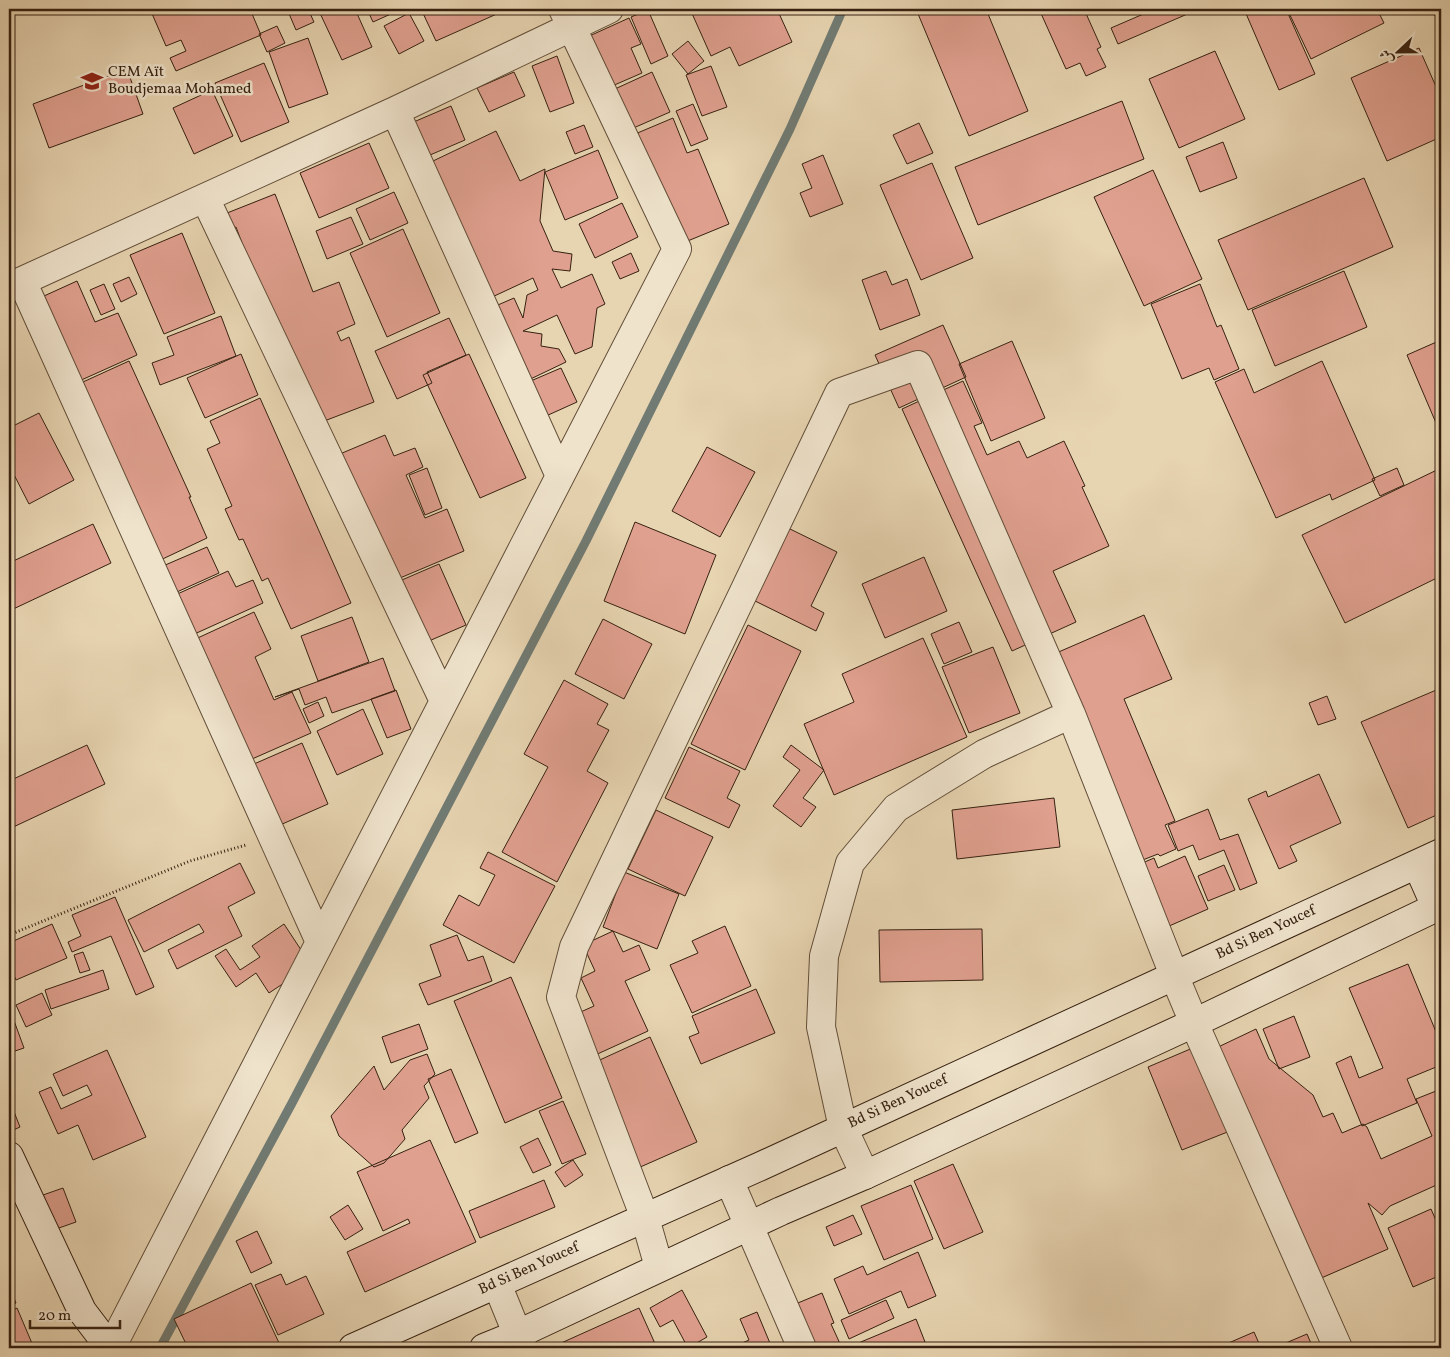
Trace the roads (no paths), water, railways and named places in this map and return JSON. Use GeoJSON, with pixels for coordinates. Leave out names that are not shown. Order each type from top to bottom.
{"type":"FeatureCollection","features":[{"type":"Feature","properties":{"kind":"street"},"geometry":{"type":"LineString","coordinates":[[320,942],[273,837],[15,284],[395,111],[567,18],[609,9]]}},
{"type":"Feature","properties":{"kind":"street"},"geometry":{"type":"LineString","coordinates":[[9,1156],[82,1311],[111,1348],[677,249],[567,18]]}},
{"type":"Feature","properties":{"kind":"street"},"geometry":{"type":"LineString","coordinates":[[395,111],[560,476]]}},
{"type":"Feature","properties":{"kind":"street"},"geometry":{"type":"LineString","coordinates":[[205,198],[444,701]]}},
{"type":"Feature","properties":{"kind":"street"},"geometry":{"type":"LineString","coordinates":[[659,1267],[645,1218],[561,996],[574,947],[840,393],[918,365],[1072,714],[1194,1023],[1338,1348]]}},
{"type":"Feature","properties":{"kind":"street"},"geometry":{"type":"LineString","coordinates":[[865,1175],[842,1128],[821,1027],[824,956],[850,863],[896,808],[984,754],[1072,714]]}},
{"type":"Feature","properties":{"kind":"street","name":"Bd Si Ben Youcef"},"geometry":{"type":"LineString","coordinates":[[353,1348],[729,1180],[1441,853]]}},
{"type":"Feature","properties":{"kind":"street"},"geometry":{"type":"LineString","coordinates":[[484,1348],[519,1341],[659,1267],[865,1175],[1194,1023],[1439,906],[1417,864]]}},
{"type":"Feature","properties":{"kind":"street"},"geometry":{"type":"LineString","coordinates":[[729,1180],[802,1348]]}},
{"type":"Feature","properties":{"kind":"street"},"geometry":{"type":"LineString","coordinates":[[497,1284],[519,1341]]}},
{"type":"Feature","properties":{"kind":"waterway"},"geometry":{"type":"LineString","coordinates":[[160,1348],[292,1103],[586,541],[790,129],[843,9]]}},
{"type":"Feature","properties":{"kind":"place","name":"CEM Aït Boudjemaa Mohamed"},"geometry":{"type":"Point","coordinates":[92,81]}}]}
